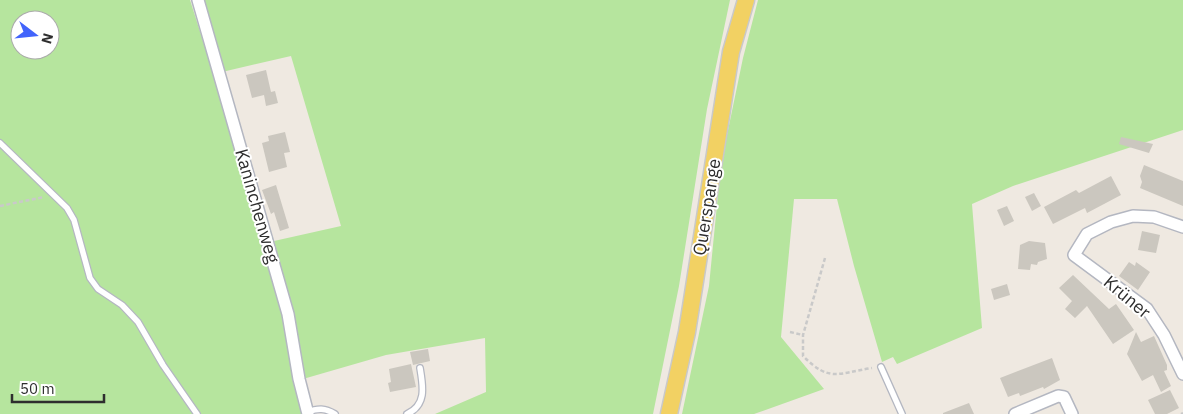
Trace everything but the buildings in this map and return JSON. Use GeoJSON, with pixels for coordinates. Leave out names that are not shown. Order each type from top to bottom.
{"type":"FeatureCollection","features":[{"type":"Feature","properties":{"kind":"main road","name":"Querspange"},"geometry":{"type":"LineString","coordinates":[[669,414],[687,332],[732,52],[746,0]]}},
{"type":"Feature","properties":{"kind":"street","name":"Kaninchenweg"},"geometry":{"type":"LineString","coordinates":[[198,0],[288,314],[298,379],[308,413]]}},
{"type":"Feature","properties":{"kind":"street","name":"Krüner"},"geometry":{"type":"LineString","coordinates":[[1183,227],[1154,217],[1133,216],[1111,222],[1087,234],[1074,255],[1147,310],[1164,335],[1183,374]]}},
{"type":"Feature","properties":{"kind":"street"},"geometry":{"type":"LineString","coordinates":[[1016,414],[1058,396],[1064,396],[1072,414]]}},
{"type":"Feature","properties":{"kind":"lane"},"geometry":{"type":"LineString","coordinates":[[0,143],[66,208],[74,220],[90,278],[98,289],[122,305],[138,322],[163,365],[197,414]]}},
{"type":"Feature","properties":{"kind":"lane"},"geometry":{"type":"LineString","coordinates":[[881,367],[902,414]]}},
{"type":"Feature","properties":{"kind":"lane"},"geometry":{"type":"LineString","coordinates":[[407,414],[416,410],[422,397],[420,368]]}},
{"type":"Feature","properties":{"kind":"lane"},"geometry":{"type":"LineString","coordinates":[[308,413],[316,409],[326,409],[335,414]]}},
{"type":"Feature","properties":{"kind":"path"},"geometry":{"type":"LineString","coordinates":[[0,206],[52,195]]}},
{"type":"Feature","properties":{"kind":"path"},"geometry":{"type":"LineString","coordinates":[[825,258],[804,335],[804,356],[823,374],[881,367]]}},
{"type":"Feature","properties":{"kind":"path"},"geometry":{"type":"LineString","coordinates":[[790,332],[804,335]]}},
{"type":"Feature","properties":{"kind":"green space"},"geometry":{"type":"Polygon","coordinates":[[[0,0],[190,0],[231,129],[284,317],[303,414],[0,414],[0,0]]]}},
{"type":"Feature","properties":{"kind":"green space"},"geometry":{"type":"Polygon","coordinates":[[[201,0],[730,0],[707,109],[679,286],[653,414],[435,414],[486,392],[485,338],[386,355],[303,379],[292,312],[274,241],[341,226],[291,56],[222,72],[201,0]]]}},
{"type":"Feature","properties":{"kind":"green space"},"geometry":{"type":"Polygon","coordinates":[[[758,0],[1183,0],[1183,130],[1013,186],[972,204],[982,328],[897,364],[893,357],[882,362],[837,199],[794,199],[781,337],[824,389],[754,414],[682,414],[709,286],[721,164],[743,58],[758,0]]]}}]}
